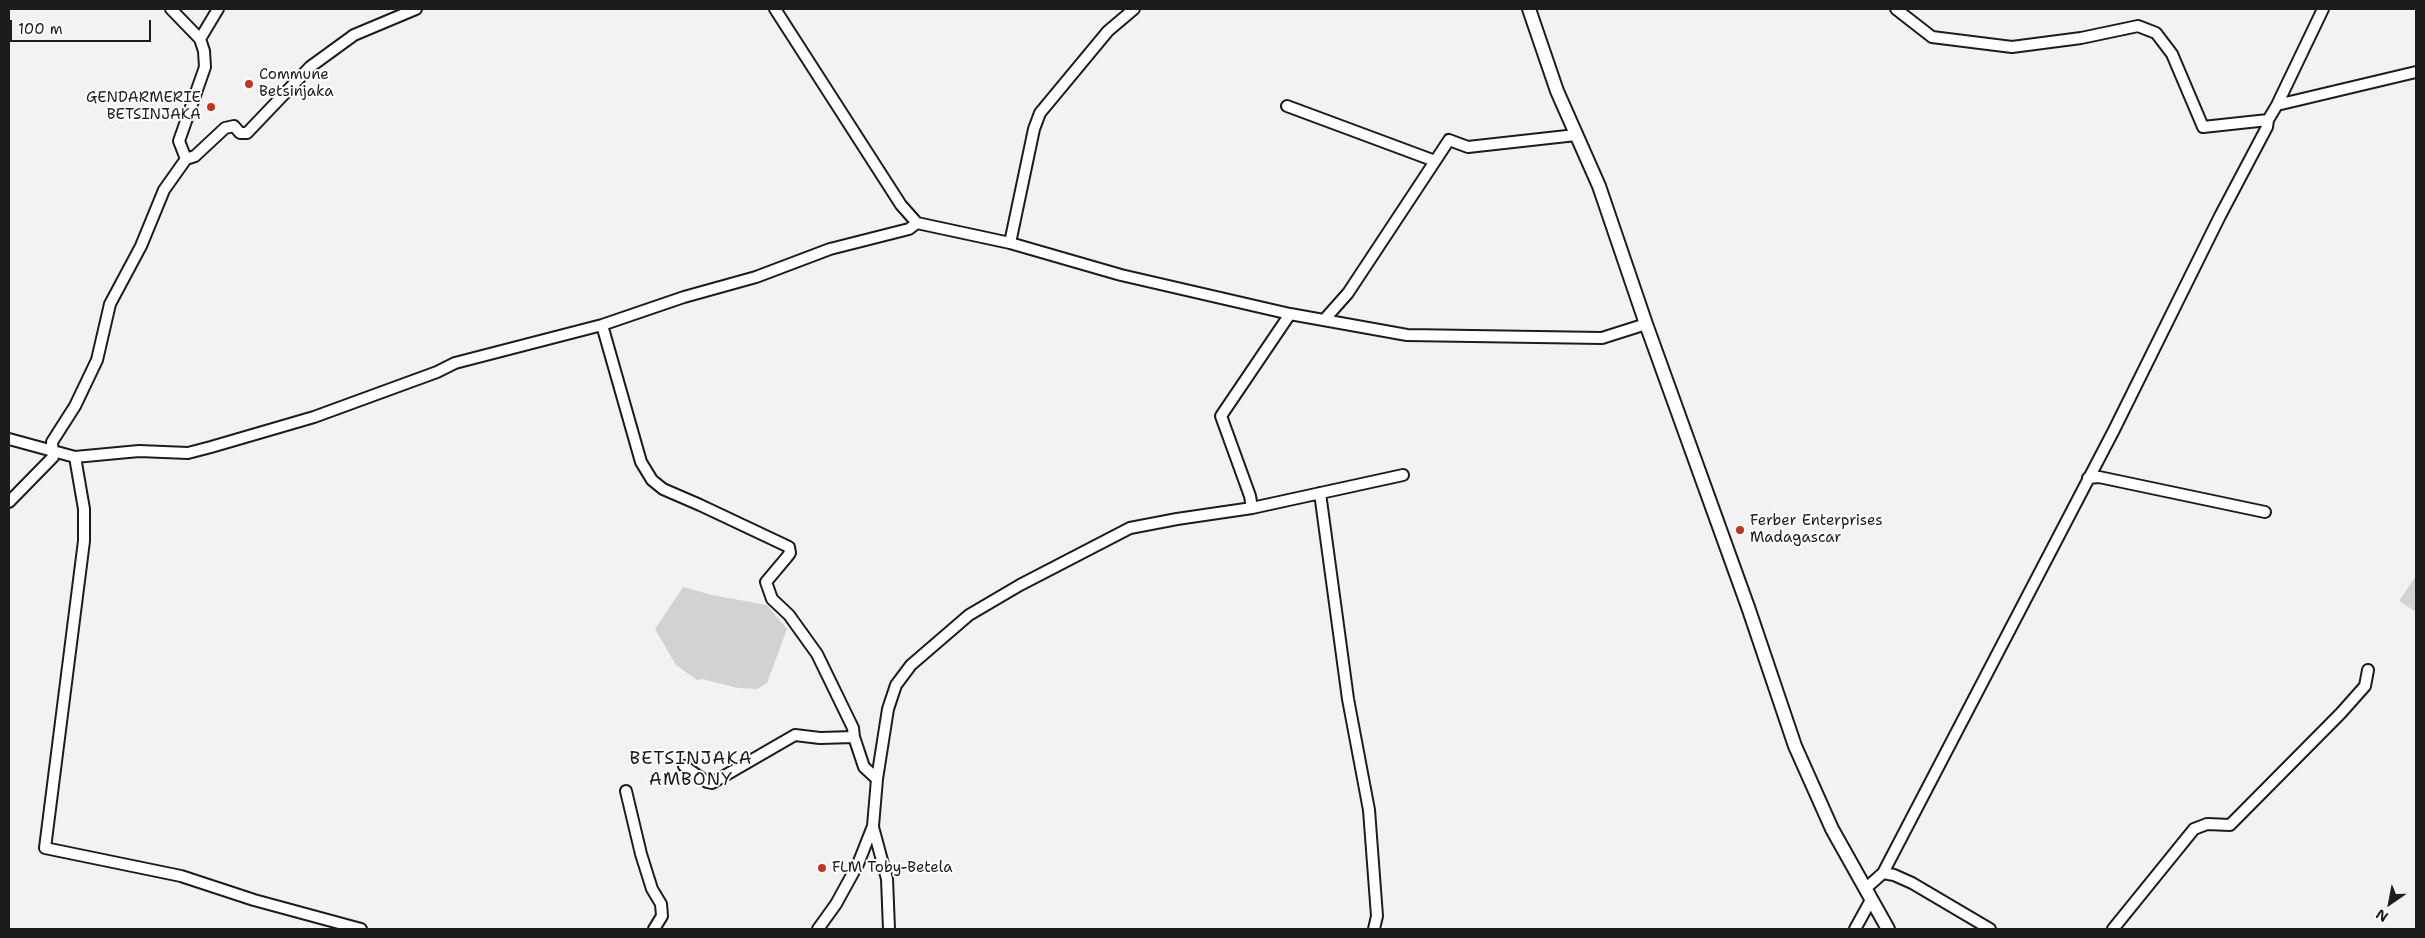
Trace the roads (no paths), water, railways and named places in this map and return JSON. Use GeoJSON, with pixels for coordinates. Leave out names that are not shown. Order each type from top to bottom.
{"type":"FeatureCollection","features":[{"type":"Feature","properties":{"kind":"main road"},"geometry":{"type":"LineString","coordinates":[[1529,9],[1557,90],[1599,186],[1646,324],[1710,496],[1794,746],[1832,829],[1888,929]]}},
{"type":"Feature","properties":{"kind":"street"},"geometry":{"type":"LineString","coordinates":[[171,9],[200,39],[204,51],[205,67],[179,141],[186,159]]}},
{"type":"Feature","properties":{"kind":"street"},"geometry":{"type":"LineString","coordinates":[[200,39],[218,9]]}},
{"type":"Feature","properties":{"kind":"street"},"geometry":{"type":"LineString","coordinates":[[9,502],[51,461],[53,456],[51,450],[52,442],[75,406],[97,360],[110,304],[141,246],[164,190],[186,159],[195,156],[225,128],[234,126],[240,133],[247,133],[310,67],[354,35],[416,9]]}},
{"type":"Feature","properties":{"kind":"street"},"geometry":{"type":"LineString","coordinates":[[775,9],[901,205],[918,223],[1010,243],[1115,274],[1290,314],[1407,335],[1602,338],[1646,324]]}},
{"type":"Feature","properties":{"kind":"street"},"geometry":{"type":"LineString","coordinates":[[1010,243],[1032,138],[1040,113],[1108,31],[1134,9]]}},
{"type":"Feature","properties":{"kind":"street"},"geometry":{"type":"LineString","coordinates":[[1896,9],[1932,37],[2012,48],[2081,38],[2138,26],[2156,33],[2172,54],[2203,127],[2268,120]]}},
{"type":"Feature","properties":{"kind":"street"},"geometry":{"type":"LineString","coordinates":[[1855,929],[1868,894],[1883,873],[2088,478],[2267,127],[2268,120],[2323,9]]}},
{"type":"Feature","properties":{"kind":"street"},"geometry":{"type":"LineString","coordinates":[[2277,105],[2416,72]]}},
{"type":"Feature","properties":{"kind":"street"},"geometry":{"type":"LineString","coordinates":[[1287,106],[1435,161]]}},
{"type":"Feature","properties":{"kind":"street"},"geometry":{"type":"LineString","coordinates":[[1324,320],[1348,293],[1450,140],[1468,147],[1576,135]]}},
{"type":"Feature","properties":{"kind":"street"},"geometry":{"type":"LineString","coordinates":[[9,439],[75,457],[139,451],[188,453],[211,448],[305,420],[437,372],[455,363],[602,325],[684,297],[756,277],[830,249],[909,229],[918,223]]}},
{"type":"Feature","properties":{"kind":"street"},"geometry":{"type":"LineString","coordinates":[[1252,508],[1250,496],[1221,416],[1290,314]]}},
{"type":"Feature","properties":{"kind":"street"},"geometry":{"type":"LineString","coordinates":[[602,325],[641,462],[652,480],[663,489],[788,547],[790,553],[788,557],[766,582],[772,600],[789,615],[816,654],[853,728],[864,767],[877,779]]}},
{"type":"Feature","properties":{"kind":"street"},"geometry":{"type":"LineString","coordinates":[[75,457],[84,509],[84,541],[45,848],[181,876],[337,927],[361,929]]}},
{"type":"Feature","properties":{"kind":"street"},"geometry":{"type":"LineString","coordinates":[[818,929],[836,904],[853,872],[873,826],[877,779],[888,709],[896,685],[911,665],[969,615],[1020,585],[1130,528],[1177,518],[1252,508],[1403,475]]}},
{"type":"Feature","properties":{"kind":"street"},"geometry":{"type":"LineString","coordinates":[[2088,478],[2099,477],[2265,512]]}},
{"type":"Feature","properties":{"kind":"street"},"geometry":{"type":"LineString","coordinates":[[1320,493],[1348,700],[1369,810],[1377,916],[1374,929]]}},
{"type":"Feature","properties":{"kind":"street"},"geometry":{"type":"LineString","coordinates":[[2113,929],[2194,829],[2207,824],[2230,825],[2341,714],[2364,686],[2368,670]]}},
{"type":"Feature","properties":{"kind":"street"},"geometry":{"type":"LineString","coordinates":[[684,766],[706,782],[712,783],[795,735],[820,738],[854,737]]}},
{"type":"Feature","properties":{"kind":"street"},"geometry":{"type":"LineString","coordinates":[[626,791],[641,854],[652,889],[661,904],[662,916],[654,929]]}},
{"type":"Feature","properties":{"kind":"street"},"geometry":{"type":"LineString","coordinates":[[873,826],[887,879],[891,928]]}},
{"type":"Feature","properties":{"kind":"street"},"geometry":{"type":"LineString","coordinates":[[1883,873],[1894,875],[1912,883],[1990,929]]}},
{"type":"Feature","properties":{"kind":"place","name":"Commune Betsinjaka"},"geometry":{"type":"Point","coordinates":[249,84]}},
{"type":"Feature","properties":{"kind":"place","name":"GENDARMERIE BETSINJAKA"},"geometry":{"type":"Point","coordinates":[211,107]}},
{"type":"Feature","properties":{"kind":"place","name":"Ferber Enterprises Madagascar"},"geometry":{"type":"Point","coordinates":[1740,530]}},
{"type":"Feature","properties":{"kind":"place","name":"FLM Toby-Betela"},"geometry":{"type":"Point","coordinates":[822,868]}},
{"type":"Feature","properties":{"kind":"district","name":"BETSINJAKA AMBONY"},"geometry":{"type":"Point","coordinates":[691,770]}}]}
